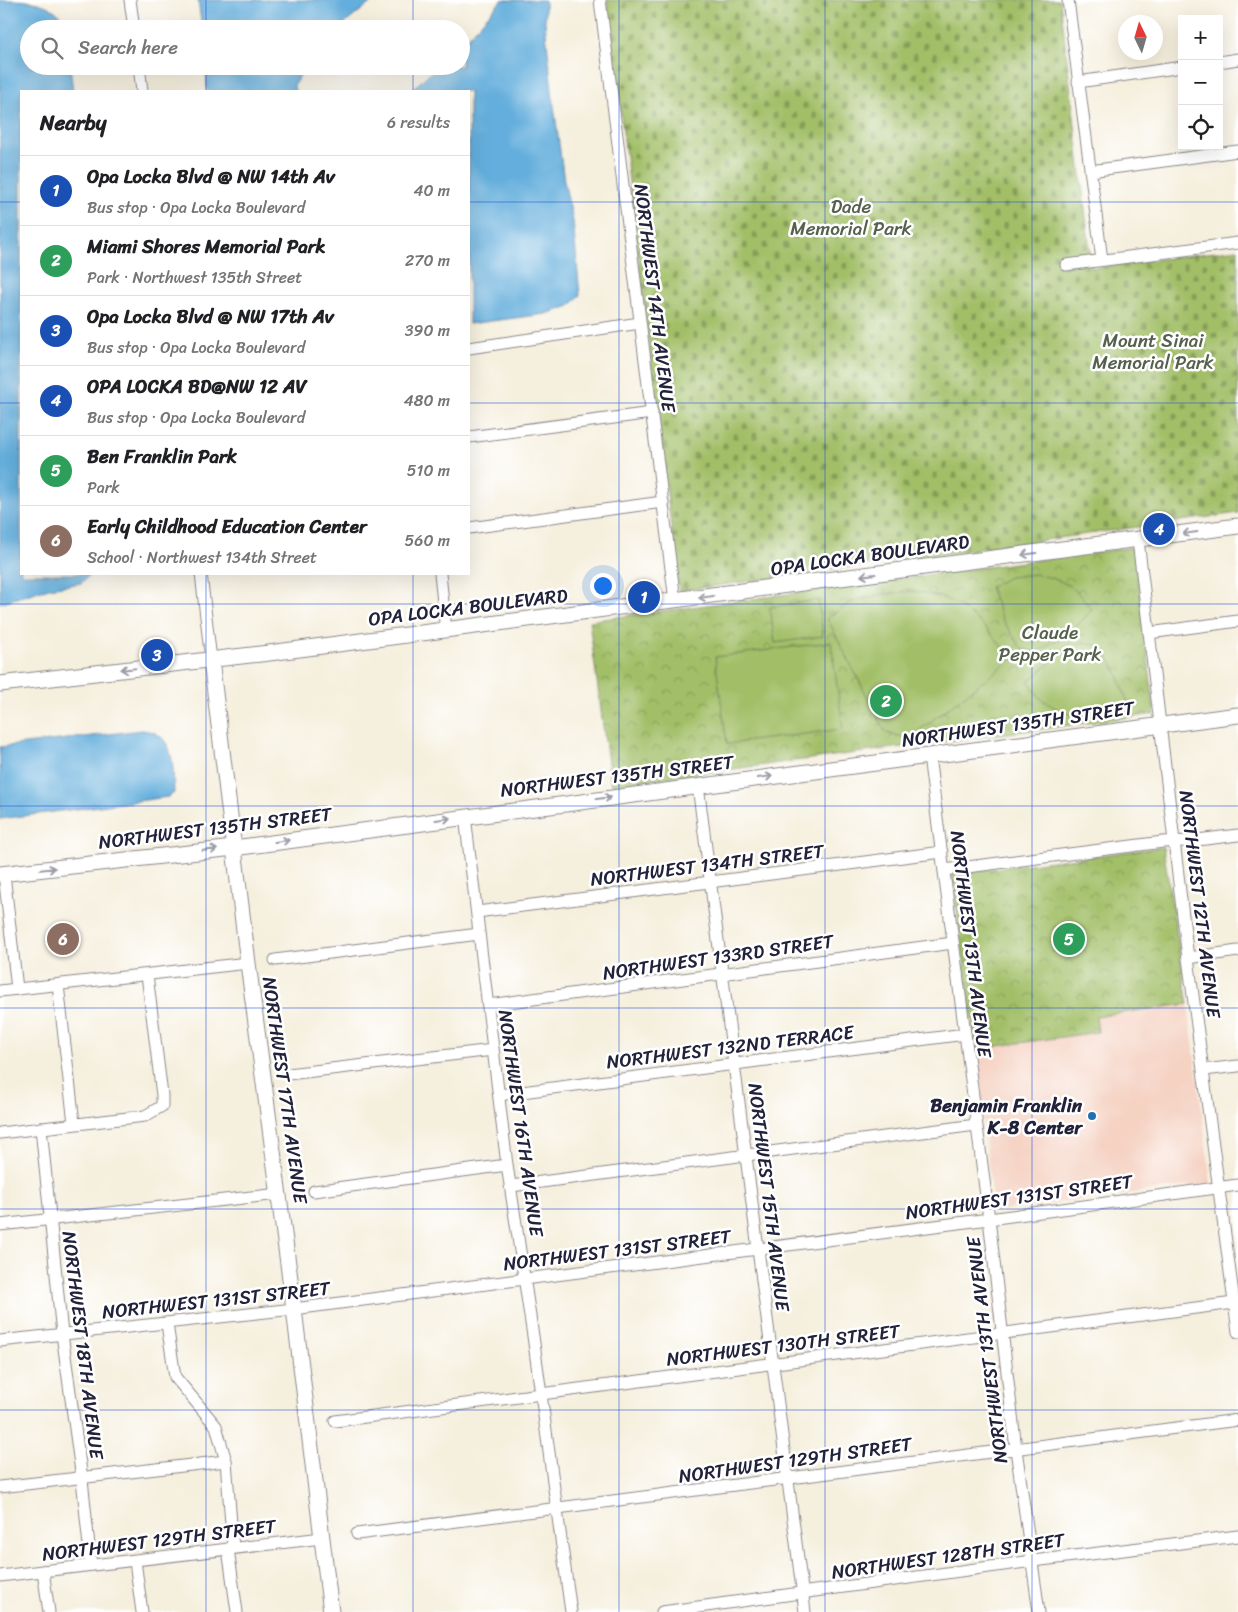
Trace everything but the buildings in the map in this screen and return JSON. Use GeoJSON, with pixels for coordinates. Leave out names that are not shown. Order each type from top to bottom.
{"type":"FeatureCollection","features":[{"type":"Feature","properties":{"kind":"main road","name":"OPA LOCKA BOULEVARD"},"geometry":{"type":"LineString","coordinates":[[0,684],[446,631],[1238,526]]}},
{"type":"Feature","properties":{"kind":"main road","name":"NORTHWEST 17TH AVENUE"},"geometry":{"type":"LineString","coordinates":[[211,660],[331,1612]]}},
{"type":"Feature","properties":{"kind":"main road","name":"NORTHWEST 135TH STREET"},"geometry":{"type":"LineString","coordinates":[[2,874],[234,848],[1238,715]]}},
{"type":"Feature","properties":{"kind":"street"},"geometry":{"type":"LineString","coordinates":[[130,0],[133,20]]}},
{"type":"Feature","properties":{"kind":"street","name":"NORTHWEST 14TH AVENUE"},"geometry":{"type":"LineString","coordinates":[[600,0],[675,601]]}},
{"type":"Feature","properties":{"kind":"street"},"geometry":{"type":"LineString","coordinates":[[1068,0],[1102,260]]}},
{"type":"Feature","properties":{"kind":"street"},"geometry":{"type":"LineString","coordinates":[[1223,61],[1238,59]]}},
{"type":"Feature","properties":{"kind":"street"},"geometry":{"type":"LineString","coordinates":[[1078,82],[1178,68]]}},
{"type":"Feature","properties":{"kind":"street"},"geometry":{"type":"LineString","coordinates":[[140,75],[142,90]]}},
{"type":"Feature","properties":{"kind":"street"},"geometry":{"type":"LineString","coordinates":[[1090,171],[1238,151]]}},
{"type":"Feature","properties":{"kind":"street"},"geometry":{"type":"LineString","coordinates":[[1066,265],[1238,242]]}},
{"type":"Feature","properties":{"kind":"street"},"geometry":{"type":"LineString","coordinates":[[470,348],[640,323]]}},
{"type":"Feature","properties":{"kind":"street"},"geometry":{"type":"LineString","coordinates":[[470,437],[652,413]]}},
{"type":"Feature","properties":{"kind":"street"},"geometry":{"type":"LineString","coordinates":[[470,528],[663,502]]}},
{"type":"Feature","properties":{"kind":"street","name":"NORTHWEST 12TH AVENUE"},"geometry":{"type":"LineString","coordinates":[[1138,540],[1188,958],[1235,1281],[1234,1303],[1238,1332]]}},
{"type":"Feature","properties":{"kind":"street","name":"NORTHWEST 17TH AVENUE"},"geometry":{"type":"LineString","coordinates":[[201,575],[211,660]]}},
{"type":"Feature","properties":{"kind":"street"},"geometry":{"type":"LineString","coordinates":[[440,575],[446,631]]}},
{"type":"Feature","properties":{"kind":"street"},"geometry":{"type":"LineString","coordinates":[[1149,633],[1238,621]]}},
{"type":"Feature","properties":{"kind":"street","name":"NORTHWEST 13TH AVENUE"},"geometry":{"type":"LineString","coordinates":[[929,756],[989,1219],[1016,1448],[1039,1612]]}},
{"type":"Feature","properties":{"kind":"street","name":"NORTHWEST 15TH AVENUE"},"geometry":{"type":"LineString","coordinates":[[698,786],[805,1612]]}},
{"type":"Feature","properties":{"kind":"street","name":"NORTHWEST 16TH AVENUE"},"geometry":{"type":"LineString","coordinates":[[465,816],[507,1165],[542,1394],[571,1612]]}},
{"type":"Feature","properties":{"kind":"street"},"geometry":{"type":"LineString","coordinates":[[944,870],[1238,835]]}},
{"type":"Feature","properties":{"kind":"street","name":"NORTHWEST 134TH STREET"},"geometry":{"type":"LineString","coordinates":[[477,912],[942,852]]}},
{"type":"Feature","properties":{"kind":"street"},"geometry":{"type":"LineString","coordinates":[[2,874],[18,989]]}},
{"type":"Feature","properties":{"kind":"street"},"geometry":{"type":"LineString","coordinates":[[275,960],[479,934]]}},
{"type":"Feature","properties":{"kind":"street","name":"NORTHWEST 133RD STREET"},"geometry":{"type":"LineString","coordinates":[[488,1005],[953,943]]}},
{"type":"Feature","properties":{"kind":"street"},"geometry":{"type":"LineString","coordinates":[[1188,958],[1238,951]]}},
{"type":"Feature","properties":{"kind":"street"},"geometry":{"type":"LineString","coordinates":[[0,991],[248,963]]}},
{"type":"Feature","properties":{"kind":"street"},"geometry":{"type":"LineString","coordinates":[[0,1133],[145,1116],[162,1106],[147,975]]}},
{"type":"Feature","properties":{"kind":"street"},"geometry":{"type":"LineString","coordinates":[[58,985],[74,1123]]}},
{"type":"Feature","properties":{"kind":"street","name":"NORTHWEST 132ND TERRACE"},"geometry":{"type":"LineString","coordinates":[[499,1095],[965,1034]]}},
{"type":"Feature","properties":{"kind":"street"},"geometry":{"type":"LineString","coordinates":[[288,1074],[493,1050]]}},
{"type":"Feature","properties":{"kind":"street"},"geometry":{"type":"LineString","coordinates":[[1204,1070],[1238,1066]]}},
{"type":"Feature","properties":{"kind":"street"},"geometry":{"type":"LineString","coordinates":[[511,1186],[976,1125]]}},
{"type":"Feature","properties":{"kind":"street","name":"NORTHWEST 18TH AVENUE"},"geometry":{"type":"LineString","coordinates":[[41,1128],[62,1334],[82,1479],[91,1565]]}},
{"type":"Feature","properties":{"kind":"street"},"geometry":{"type":"LineString","coordinates":[[314,1191],[507,1165]]}},
{"type":"Feature","properties":{"kind":"street","name":"NORTHWEST 131ST STREET"},"geometry":{"type":"LineString","coordinates":[[0,1341],[167,1324],[525,1280],[1238,1185]]}},
{"type":"Feature","properties":{"kind":"street"},"geometry":{"type":"LineString","coordinates":[[0,1225],[279,1194]]}},
{"type":"Feature","properties":{"kind":"street","name":"NORTHWEST 130TH STREET"},"geometry":{"type":"LineString","coordinates":[[335,1421],[1234,1303]]}},
{"type":"Feature","properties":{"kind":"street"},"geometry":{"type":"LineString","coordinates":[[167,1324],[175,1377],[216,1426],[226,1461],[237,1612]]}},
{"type":"Feature","properties":{"kind":"street","name":"NORTHWEST 129TH STREET"},"geometry":{"type":"LineString","coordinates":[[357,1534],[1238,1420]]}},
{"type":"Feature","properties":{"kind":"street"},"geometry":{"type":"LineString","coordinates":[[0,1487],[226,1461]]}},
{"type":"Feature","properties":{"kind":"street","name":"NORTHWEST 128TH STREET"},"geometry":{"type":"LineString","coordinates":[[662,1612],[1033,1561],[1238,1536]]}},
{"type":"Feature","properties":{"kind":"street","name":"NORTHWEST 129TH STREET"},"geometry":{"type":"LineString","coordinates":[[0,1576],[322,1538]]}},
{"type":"Feature","properties":{"kind":"street"},"geometry":{"type":"LineString","coordinates":[[135,1561],[142,1612]]}},
{"type":"Feature","properties":{"kind":"street"},"geometry":{"type":"LineString","coordinates":[[43,1571],[49,1612]]}},
{"type":"Feature","properties":{"kind":"shaded area","name":"Benjamin Franklin K-8 Center"},"geometry":{"type":"Polygon","coordinates":[[[1188,1004],[1211,1183],[993,1211],[976,1049],[1098,1032],[1095,1016],[1188,1004]]]}},
{"type":"Feature","properties":{"kind":"green space","name":"Dade Memorial Park"},"geometry":{"type":"Polygon","coordinates":[[[607,0],[1060,0],[1092,268],[1238,249],[1238,513],[679,591],[607,0]]]}},
{"type":"Feature","properties":{"kind":"green space","name":"Claude Pepper Park"},"geometry":{"type":"Polygon","coordinates":[[[1134,547],[1155,714],[611,785],[589,621],[1134,547]]]}},
{"type":"Feature","properties":{"kind":"green space"},"geometry":{"type":"Polygon","coordinates":[[[1035,574],[1068,585],[1080,595],[1092,610],[1073,630],[1037,652],[1022,649],[1002,619],[990,587],[1009,577],[1035,574]]]}},
{"type":"Feature","properties":{"kind":"green space"},"geometry":{"type":"Polygon","coordinates":[[[912,591],[946,599],[965,610],[990,633],[1012,659],[909,738],[886,733],[827,618],[851,602],[877,595],[912,591]]]}},
{"type":"Feature","properties":{"kind":"green space"},"geometry":{"type":"Polygon","coordinates":[[[818,600],[823,636],[775,643],[770,607],[818,600]]]}},
{"type":"Feature","properties":{"kind":"green space"},"geometry":{"type":"Polygon","coordinates":[[[831,642],[843,729],[727,744],[715,657],[831,642]]]}},
{"type":"Feature","properties":{"kind":"green space"},"geometry":{"type":"Polygon","coordinates":[[[1082,642],[1102,647],[1116,670],[1129,706],[1109,715],[1082,717],[1062,712],[1041,699],[1029,682],[1055,658],[1082,642]]]}},
{"type":"Feature","properties":{"kind":"green space"},"geometry":{"type":"Polygon","coordinates":[[[1163,847],[1188,1004],[1096,1016],[1098,1032],[976,1049],[952,874],[1163,847]]]}},
{"type":"Feature","properties":{"kind":"water"},"geometry":{"type":"Polygon","coordinates":[[[0,0],[20,0],[49,7],[57,12],[63,20],[20,20],[20,75],[71,75],[73,90],[20,90],[20,575],[90,575],[81,583],[49,588],[0,603],[0,0]]]}},
{"type":"Feature","properties":{"kind":"water"},"geometry":{"type":"Polygon","coordinates":[[[198,0],[374,0],[349,20],[201,20],[198,0]]]}},
{"type":"Feature","properties":{"kind":"water"},"geometry":{"type":"Polygon","coordinates":[[[502,0],[545,0],[545,22],[552,91],[564,181],[573,221],[580,295],[570,306],[546,314],[470,324],[470,90],[411,90],[428,75],[470,75],[470,35],[502,0]]]}},
{"type":"Feature","properties":{"kind":"water"},"geometry":{"type":"Polygon","coordinates":[[[206,75],[300,75],[294,85],[295,90],[207,90],[206,75]]]}},
{"type":"Feature","properties":{"kind":"water"},"geometry":{"type":"Polygon","coordinates":[[[142,730],[157,734],[163,739],[170,752],[174,793],[168,797],[0,819],[0,747],[142,730]]]}},
{"type":"Feature","properties":{"kind":"place","name":"OPA LOCKA BD@NW 12 AV"},"geometry":{"type":"Point","coordinates":[1159,529]}},
{"type":"Feature","properties":{"kind":"place","name":"Opa Locka Blvd @ NW 14th Av"},"geometry":{"type":"Point","coordinates":[644,597]}},
{"type":"Feature","properties":{"kind":"place","name":"Opa Locka Blvd @ NW 17th Av"},"geometry":{"type":"Point","coordinates":[157,655]}},
{"type":"Feature","properties":{"kind":"place","name":"Miami Shores Memorial Park"},"geometry":{"type":"Point","coordinates":[886,701]}},
{"type":"Feature","properties":{"kind":"place","name":"Early Childhood Education Center"},"geometry":{"type":"Point","coordinates":[63,939]}},
{"type":"Feature","properties":{"kind":"place","name":"Ben Franklin Park"},"geometry":{"type":"Point","coordinates":[1069,939]}},
{"type":"Feature","properties":{"kind":"place","name":"Benjamin Franklin K-8 Center"},"geometry":{"type":"Point","coordinates":[1092,1116]}},
{"type":"Feature","properties":{"kind":"park label","name":"Mount Sinai Memorial Park"},"geometry":{"type":"Point","coordinates":[1153,351]}}]}
